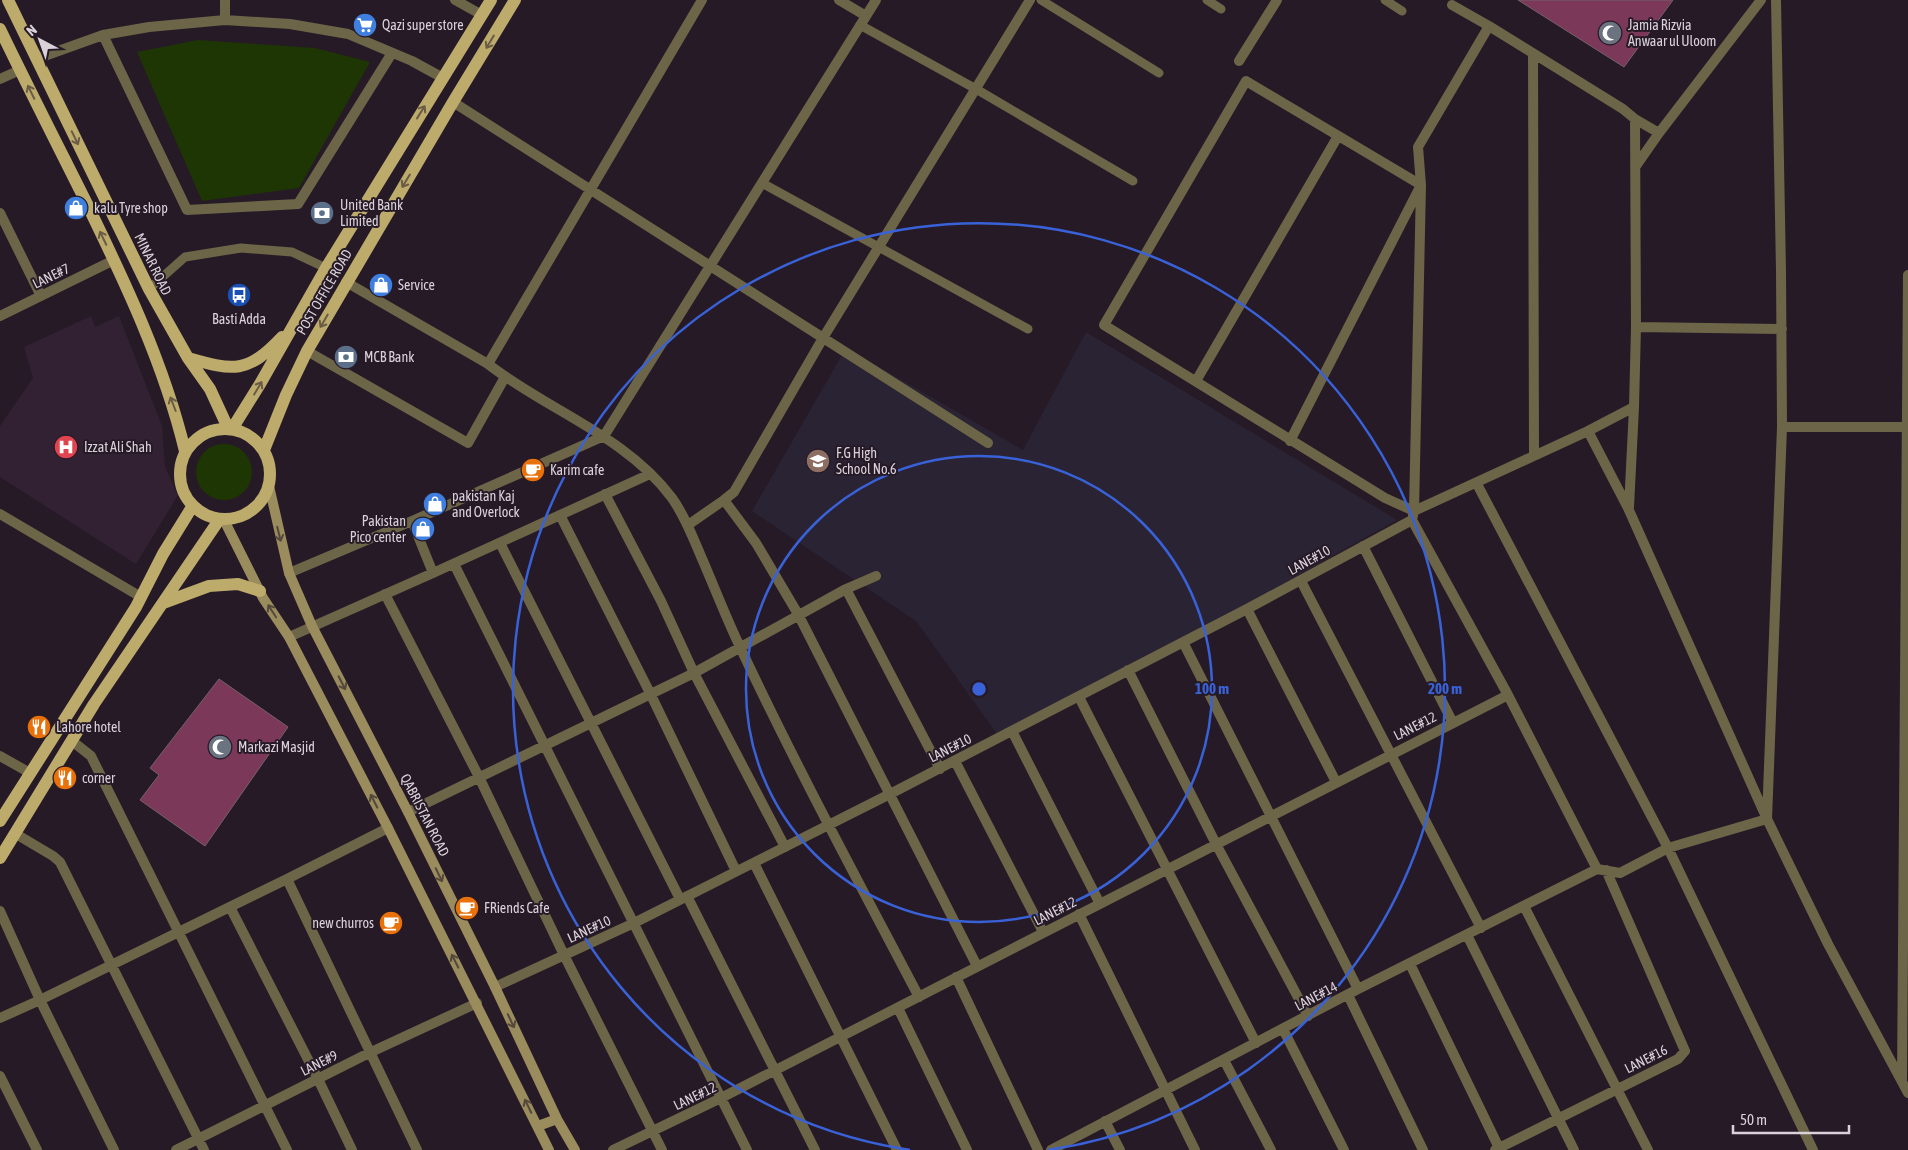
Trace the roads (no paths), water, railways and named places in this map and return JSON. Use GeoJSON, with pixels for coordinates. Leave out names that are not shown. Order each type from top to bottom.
{"type":"FeatureCollection","features":[{"type":"Feature","properties":{"kind":"main road","name":"MINAR ROAD"},"geometry":{"type":"LineString","coordinates":[[8,0],[159,309],[188,358],[210,389],[230,429]]}},
{"type":"Feature","properties":{"kind":"main road","name":"POST OFFICE ROAD"},"geometry":{"type":"LineString","coordinates":[[230,429],[260,384],[326,268],[491,0]]}},
{"type":"Feature","properties":{"kind":"main road","name":"POST OFFICE ROAD"},"geometry":{"type":"LineString","coordinates":[[264,450],[286,395],[346,282],[515,0]]}},
{"type":"Feature","properties":{"kind":"main road"},"geometry":{"type":"LineString","coordinates":[[0,29],[114,260],[140,317],[176,414],[186,451]]}},
{"type":"Feature","properties":{"kind":"main road"},"geometry":{"type":"LineString","coordinates":[[140,317],[159,309]]}},
{"type":"Feature","properties":{"kind":"main road"},"geometry":{"type":"LineString","coordinates":[[188,358],[224,368],[240,367],[257,360],[293,326]]}},
{"type":"Feature","properties":{"kind":"main road"},"geometry":{"type":"LineString","coordinates":[[230,429],[250,436],[264,450],[270,468],[269,486],[260,504],[244,516],[222,520],[202,514],[192,507],[185,497],[179,474],[186,451],[201,435],[211,430],[230,429]]}},
{"type":"Feature","properties":{"kind":"main road"},"geometry":{"type":"LineString","coordinates":[[0,821],[141,597],[163,554],[192,507]]}},
{"type":"Feature","properties":{"kind":"main road"},"geometry":{"type":"LineString","coordinates":[[0,858],[94,704],[162,603],[222,520]]}},
{"type":"Feature","properties":{"kind":"main road"},"geometry":{"type":"LineString","coordinates":[[162,603],[209,586],[238,584],[260,591]]}},
{"type":"Feature","properties":{"kind":"street"},"geometry":{"type":"LineString","coordinates":[[225,0],[225,20]]}},
{"type":"Feature","properties":{"kind":"street"},"geometry":{"type":"LineString","coordinates":[[455,0],[482,16]]}},
{"type":"Feature","properties":{"kind":"street"},"geometry":{"type":"LineString","coordinates":[[488,364],[702,0]]}},
{"type":"Feature","properties":{"kind":"street"},"geometry":{"type":"LineString","coordinates":[[839,0],[863,21]]}},
{"type":"Feature","properties":{"kind":"street"},"geometry":{"type":"LineString","coordinates":[[289,573],[412,522],[604,436],[876,0]]}},
{"type":"Feature","properties":{"kind":"street"},"geometry":{"type":"LineString","coordinates":[[688,525],[734,492],[823,338],[1030,0]]}},
{"type":"Feature","properties":{"kind":"street"},"geometry":{"type":"LineString","coordinates":[[1239,61],[1277,0]]}},
{"type":"Feature","properties":{"kind":"street"},"geometry":{"type":"LineString","coordinates":[[1636,166],[1761,0]]}},
{"type":"Feature","properties":{"kind":"street"},"geometry":{"type":"LineString","coordinates":[[1767,819],[1782,427],[1776,0]]}},
{"type":"Feature","properties":{"kind":"street"},"geometry":{"type":"LineString","coordinates":[[1452,5],[1489,26],[1659,133]]}},
{"type":"Feature","properties":{"kind":"street"},"geometry":{"type":"LineString","coordinates":[[36,58],[103,34],[149,27],[225,20],[290,24],[348,34],[412,61],[443,78]]}},
{"type":"Feature","properties":{"kind":"street"},"geometry":{"type":"LineString","coordinates":[[1413,516],[1421,185],[1418,147],[1489,26]]}},
{"type":"Feature","properties":{"kind":"street"},"geometry":{"type":"LineString","coordinates":[[103,34],[187,210],[298,204],[392,53]]}},
{"type":"Feature","properties":{"kind":"street"},"geometry":{"type":"LineString","coordinates":[[1532,54],[1534,456]]}},
{"type":"Feature","properties":{"kind":"street"},"geometry":{"type":"LineString","coordinates":[[0,79],[20,70]]}},
{"type":"Feature","properties":{"kind":"street"},"geometry":{"type":"LineString","coordinates":[[1421,185],[1246,81],[1104,325],[1413,516],[1601,870],[1620,873],[1668,848],[1767,819]]}},
{"type":"Feature","properties":{"kind":"street"},"geometry":{"type":"LineString","coordinates":[[453,102],[988,444]]}},
{"type":"Feature","properties":{"kind":"street"},"geometry":{"type":"LineString","coordinates":[[1628,508],[1634,407],[1636,327],[1636,166],[1634,119]]}},
{"type":"Feature","properties":{"kind":"street"},"geometry":{"type":"LineString","coordinates":[[1196,381],[1338,136]]}},
{"type":"Feature","properties":{"kind":"street"},"geometry":{"type":"LineString","coordinates":[[1290,441],[1421,185]]}},
{"type":"Feature","properties":{"kind":"street"},"geometry":{"type":"LineString","coordinates":[[0,213],[41,296]]}},
{"type":"Feature","properties":{"kind":"street","name":"LANE#7"},"geometry":{"type":"LineString","coordinates":[[0,316],[114,260]]}},
{"type":"Feature","properties":{"kind":"street"},"geometry":{"type":"LineString","coordinates":[[1902,1082],[1908,275]]}},
{"type":"Feature","properties":{"kind":"street"},"geometry":{"type":"LineString","coordinates":[[346,282],[488,364],[505,377],[604,436],[650,474],[672,498],[688,525],[740,648],[918,997]]}},
{"type":"Feature","properties":{"kind":"street"},"geometry":{"type":"LineString","coordinates":[[1636,327],[1782,329]]}},
{"type":"Feature","properties":{"kind":"street"},"geometry":{"type":"LineString","coordinates":[[308,351],[468,443],[505,377]]}},
{"type":"Feature","properties":{"kind":"street","name":"LANE#10"},"geometry":{"type":"LineString","coordinates":[[494,987],[634,923],[940,769],[1247,609],[1363,546],[1413,516],[1534,456],[1588,432],[1634,407]]}},
{"type":"Feature","properties":{"kind":"street"},"geometry":{"type":"LineString","coordinates":[[1782,427],[1908,427]]}},
{"type":"Feature","properties":{"kind":"street"},"geometry":{"type":"LineString","coordinates":[[1588,432],[1628,508],[1767,819],[1828,944],[1908,1092]]}},
{"type":"Feature","properties":{"kind":"street"},"geometry":{"type":"LineString","coordinates":[[289,637],[433,574],[650,474]]}},
{"type":"Feature","properties":{"kind":"street"},"geometry":{"type":"LineString","coordinates":[[1477,484],[1668,848],[1813,1150]]}},
{"type":"Feature","properties":{"kind":"street","name":"QABRISTAN ROAD"},"geometry":{"type":"LineString","coordinates":[[269,486],[289,573],[312,626],[408,812],[557,1119],[574,1150]]}},
{"type":"Feature","properties":{"kind":"street"},"geometry":{"type":"LineString","coordinates":[[605,494],[661,601],[694,672],[785,847]]}},
{"type":"Feature","properties":{"kind":"street"},"geometry":{"type":"LineString","coordinates":[[724,500],[756,543],[798,614],[977,966]]}},
{"type":"Feature","properties":{"kind":"street"},"geometry":{"type":"LineString","coordinates":[[0,514],[141,597]]}},
{"type":"Feature","properties":{"kind":"street"},"geometry":{"type":"LineString","coordinates":[[560,515],[650,693],[736,871]]}},
{"type":"Feature","properties":{"kind":"street"},"geometry":{"type":"LineString","coordinates":[[222,520],[260,591],[289,637],[388,828],[550,1150]]}},
{"type":"Feature","properties":{"kind":"street"},"geometry":{"type":"LineString","coordinates":[[412,522],[433,574]]}},
{"type":"Feature","properties":{"kind":"street"},"geometry":{"type":"LineString","coordinates":[[500,542],[566,673],[776,1070],[816,1150]]}},
{"type":"Feature","properties":{"kind":"street"},"geometry":{"type":"LineString","coordinates":[[1363,546],[1454,722]]}},
{"type":"Feature","properties":{"kind":"street"},"geometry":{"type":"LineString","coordinates":[[454,564],[747,1150]]}},
{"type":"Feature","properties":{"kind":"street"},"geometry":{"type":"LineString","coordinates":[[408,812],[694,672],[798,614],[876,576]]}},
{"type":"Feature","properties":{"kind":"street"},"geometry":{"type":"LineString","coordinates":[[1301,580],[1481,928]]}},
{"type":"Feature","properties":{"kind":"street"},"geometry":{"type":"LineString","coordinates":[[846,589],[940,769]]}},
{"type":"Feature","properties":{"kind":"street"},"geometry":{"type":"LineString","coordinates":[[385,594],[479,778],[564,955],[662,1150]]}},
{"type":"Feature","properties":{"kind":"street"},"geometry":{"type":"LineString","coordinates":[[1247,609],[1336,782]]}},
{"type":"Feature","properties":{"kind":"street"},"geometry":{"type":"LineString","coordinates":[[1183,642],[1358,990]]}},
{"type":"Feature","properties":{"kind":"street"},"geometry":{"type":"LineString","coordinates":[[1128,670],[1216,844],[1308,1016]]}},
{"type":"Feature","properties":{"kind":"street","name":"LANE#12"},"geometry":{"type":"LineString","coordinates":[[613,1150],[841,1037],[1508,695]]}},
{"type":"Feature","properties":{"kind":"street"},"geometry":{"type":"LineString","coordinates":[[1079,697],[1256,1043]]}},
{"type":"Feature","properties":{"kind":"street"},"geometry":{"type":"LineString","coordinates":[[1012,731],[1100,904]]}},
{"type":"Feature","properties":{"kind":"street"},"geometry":{"type":"LineString","coordinates":[[72,741],[91,756],[287,1150]]}},
{"type":"Feature","properties":{"kind":"street"},"geometry":{"type":"LineString","coordinates":[[0,756],[30,773]]}},
{"type":"Feature","properties":{"kind":"street"},"geometry":{"type":"LineString","coordinates":[[955,761],[1043,932]]}},
{"type":"Feature","properties":{"kind":"street"},"geometry":{"type":"LineString","coordinates":[[0,1018],[180,932],[388,828]]}},
{"type":"Feature","properties":{"kind":"street"},"geometry":{"type":"LineString","coordinates":[[16,834],[60,862],[113,964],[204,1150]]}},
{"type":"Feature","properties":{"kind":"street"},"geometry":{"type":"LineString","coordinates":[[754,862],[897,1150]]}},
{"type":"Feature","properties":{"kind":"street","name":"LANE#14"},"geometry":{"type":"LineString","coordinates":[[1051,1150],[1348,995],[1524,906],[1601,870]]}},
{"type":"Feature","properties":{"kind":"street","name":"LANE#16"},"geometry":{"type":"LineString","coordinates":[[1498,1149],[1678,1059],[1685,1051],[1601,870]]}},
{"type":"Feature","properties":{"kind":"street"},"geometry":{"type":"LineString","coordinates":[[287,879],[417,1150]]}},
{"type":"Feature","properties":{"kind":"street"},"geometry":{"type":"LineString","coordinates":[[1524,906],[1648,1150]]}},
{"type":"Feature","properties":{"kind":"street"},"geometry":{"type":"LineString","coordinates":[[230,907],[352,1150]]}},
{"type":"Feature","properties":{"kind":"street"},"geometry":{"type":"LineString","coordinates":[[0,911],[40,1000],[114,1150]]}},
{"type":"Feature","properties":{"kind":"street"},"geometry":{"type":"LineString","coordinates":[[1079,914],[1195,1150]]}},
{"type":"Feature","properties":{"kind":"street"},"geometry":{"type":"LineString","coordinates":[[1467,935],[1574,1150]]}},
{"type":"Feature","properties":{"kind":"street"},"geometry":{"type":"LineString","coordinates":[[1410,964],[1498,1149]]}},
{"type":"Feature","properties":{"kind":"street"},"geometry":{"type":"LineString","coordinates":[[956,977],[1038,1150]]}},
{"type":"Feature","properties":{"kind":"street"},"geometry":{"type":"LineString","coordinates":[[1348,995],[1422,1150]]}},
{"type":"Feature","properties":{"kind":"street","name":"LANE#9"},"geometry":{"type":"LineString","coordinates":[[176,1150],[369,1053],[477,1003]]}},
{"type":"Feature","properties":{"kind":"street"},"geometry":{"type":"LineString","coordinates":[[898,1008],[967,1150]]}},
{"type":"Feature","properties":{"kind":"street"},"geometry":{"type":"LineString","coordinates":[[1283,1029],[1344,1150]]}},
{"type":"Feature","properties":{"kind":"street"},"geometry":{"type":"LineString","coordinates":[[1224,1060],[1271,1150]]}},
{"type":"Feature","properties":{"kind":"street"},"geometry":{"type":"LineString","coordinates":[[0,1076],[37,1150]]}},
{"type":"Feature","properties":{"kind":"street"},"geometry":{"type":"LineString","coordinates":[[538,1126],[557,1119]]}},
{"type":"Feature","properties":{"kind":"street"},"geometry":{"type":"LineString","coordinates":[[1105,1121],[1120,1150]]}},
{"type":"Feature","properties":{"kind":"lane"},"geometry":{"type":"LineString","coordinates":[[1041,0],[1159,73]]}},
{"type":"Feature","properties":{"kind":"lane"},"geometry":{"type":"LineString","coordinates":[[1207,0],[1221,9]]}},
{"type":"Feature","properties":{"kind":"lane"},"geometry":{"type":"LineString","coordinates":[[1385,0],[1402,11]]}},
{"type":"Feature","properties":{"kind":"lane"},"geometry":{"type":"LineString","coordinates":[[863,21],[1133,181]]}},
{"type":"Feature","properties":{"kind":"lane"},"geometry":{"type":"LineString","coordinates":[[762,182],[1028,329]]}},
{"type":"Feature","properties":{"kind":"lane"},"geometry":{"type":"LineString","coordinates":[[149,289],[185,257],[241,248],[292,252],[326,268]]}},
{"type":"Feature","properties":{"kind":"place","name":"Qazi super store"},"geometry":{"type":"Point","coordinates":[365,25]}},
{"type":"Feature","properties":{"kind":"place","name":"Jamia Rizvia Anwaar ul Uloom"},"geometry":{"type":"Point","coordinates":[1610,33]}},
{"type":"Feature","properties":{"kind":"place","name":"kalu Tyre shop"},"geometry":{"type":"Point","coordinates":[76,208]}},
{"type":"Feature","properties":{"kind":"place","name":"United Bank Limited"},"geometry":{"type":"Point","coordinates":[322,213]}},
{"type":"Feature","properties":{"kind":"place","name":"Service"},"geometry":{"type":"Point","coordinates":[381,285]}},
{"type":"Feature","properties":{"kind":"place","name":"Basti Adda"},"geometry":{"type":"Point","coordinates":[239,295]}},
{"type":"Feature","properties":{"kind":"place","name":"MCB Bank"},"geometry":{"type":"Point","coordinates":[346,357]}},
{"type":"Feature","properties":{"kind":"place","name":"Izzat Ali Shah"},"geometry":{"type":"Point","coordinates":[66,447]}},
{"type":"Feature","properties":{"kind":"place","name":"F.G High School No.6"},"geometry":{"type":"Point","coordinates":[818,461]}},
{"type":"Feature","properties":{"kind":"place","name":"Karim cafe"},"geometry":{"type":"Point","coordinates":[533,470]}},
{"type":"Feature","properties":{"kind":"place","name":"pakistan Kaj and Overlock"},"geometry":{"type":"Point","coordinates":[435,504]}},
{"type":"Feature","properties":{"kind":"place","name":"Pakistan Pico center"},"geometry":{"type":"Point","coordinates":[423,529]}},
{"type":"Feature","properties":{"kind":"place","name":"Lahore hotel"},"geometry":{"type":"Point","coordinates":[39,727]}},
{"type":"Feature","properties":{"kind":"place","name":"Markazi Masjid"},"geometry":{"type":"Point","coordinates":[220,747]}},
{"type":"Feature","properties":{"kind":"place","name":"corner"},"geometry":{"type":"Point","coordinates":[65,778]}},
{"type":"Feature","properties":{"kind":"place","name":"FRiends Cafe"},"geometry":{"type":"Point","coordinates":[467,908]}},
{"type":"Feature","properties":{"kind":"place","name":"new churros"},"geometry":{"type":"Point","coordinates":[391,923]}}]}
